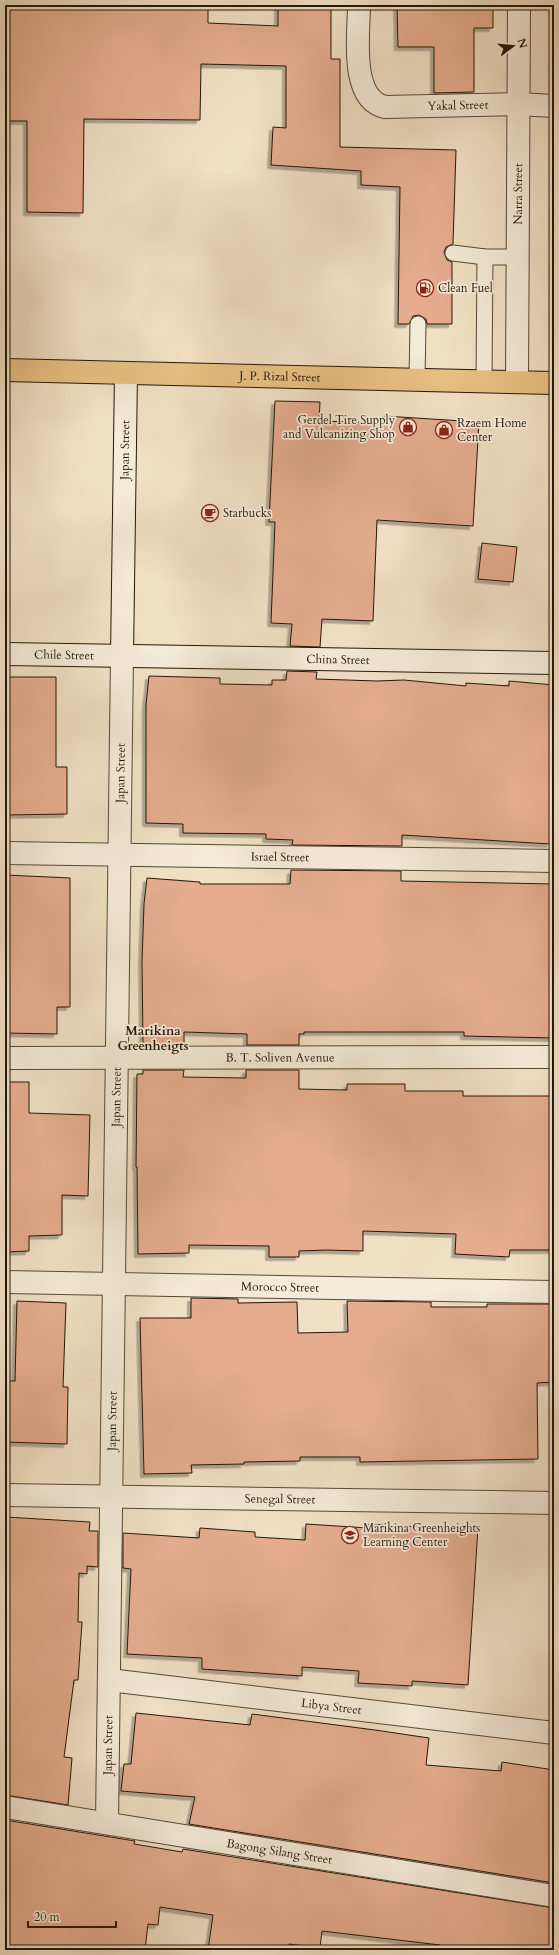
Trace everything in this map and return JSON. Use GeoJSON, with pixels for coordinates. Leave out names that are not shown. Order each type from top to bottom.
{"type":"FeatureCollection","features":[{"type":"Feature","properties":{"kind":"main road","name":"J. P. Rizal Street"},"geometry":{"type":"LineString","coordinates":[[5,370],[554,383]]}},
{"type":"Feature","properties":{"kind":"street","name":"Yakal Street"},"geometry":{"type":"LineString","coordinates":[[360,5],[358,68],[367,94],[378,106],[518,104],[554,106]]}},
{"type":"Feature","properties":{"kind":"street","name":"Narra Street"},"geometry":{"type":"LineString","coordinates":[[517,382],[519,5]]}},
{"type":"Feature","properties":{"kind":"street","name":"Japan Street"},"geometry":{"type":"LineString","coordinates":[[107,1822],[126,373]]}},
{"type":"Feature","properties":{"kind":"street","name":"Chile Street"},"geometry":{"type":"LineString","coordinates":[[5,654],[122,656]]}},
{"type":"Feature","properties":{"kind":"street","name":"China Street"},"geometry":{"type":"LineString","coordinates":[[122,656],[554,663]]}},
{"type":"Feature","properties":{"kind":"street","name":"Israel Street"},"geometry":{"type":"LineString","coordinates":[[5,853],[554,861]]}},
{"type":"Feature","properties":{"kind":"street","name":"B. T. Soliven Avenue"},"geometry":{"type":"LineString","coordinates":[[5,1058],[554,1057]]}},
{"type":"Feature","properties":{"kind":"street","name":"Morocco Street"},"geometry":{"type":"LineString","coordinates":[[5,1282],[554,1292]]}},
{"type":"Feature","properties":{"kind":"street","name":"Senegal Street"},"geometry":{"type":"LineString","coordinates":[[5,1495],[111,1498],[554,1503]]}},
{"type":"Feature","properties":{"kind":"street","name":"Libya Street"},"geometry":{"type":"LineString","coordinates":[[109,1680],[554,1733]]}},
{"type":"Feature","properties":{"kind":"street","name":"Bagong Silang Street"},"geometry":{"type":"LineString","coordinates":[[5,1807],[107,1822],[554,1896]]}},
{"type":"Feature","properties":{"kind":"lane"},"geometry":{"type":"LineString","coordinates":[[452,253],[485,257],[518,257]]}},
{"type":"Feature","properties":{"kind":"lane"},"geometry":{"type":"LineString","coordinates":[[484,381],[485,257]]}},
{"type":"Feature","properties":{"kind":"lane"},"geometry":{"type":"LineString","coordinates":[[417,379],[418,324]]}},
{"type":"Feature","properties":{"kind":"building"},"geometry":{"type":"Polygon","coordinates":[[[5,5],[208,5],[208,23],[278,26],[278,5],[331,5],[331,59],[340,59],[340,147],[456,150],[453,244],[446,247],[444,252],[447,260],[452,262],[452,324],[427,324],[426,319],[419,315],[413,316],[409,324],[398,324],[400,187],[361,185],[361,171],[271,165],[273,127],[286,128],[286,66],[201,64],[200,120],[84,119],[83,213],[27,212],[27,121],[5,121],[5,5]]]}},
{"type":"Feature","properties":{"kind":"building"},"geometry":{"type":"Polygon","coordinates":[[[397,5],[493,5],[493,28],[474,28],[474,92],[434,93],[434,47],[398,47],[397,5]]]}},
{"type":"Feature","properties":{"kind":"building"},"geometry":{"type":"Polygon","coordinates":[[[275,401],[320,402],[319,421],[384,423],[384,416],[479,422],[473,526],[377,520],[373,621],[322,619],[320,647],[290,646],[292,624],[271,623],[275,522],[269,522],[275,401]]]}},
{"type":"Feature","properties":{"kind":"building"},"geometry":{"type":"Polygon","coordinates":[[[482,543],[517,547],[513,582],[478,579],[482,543]]]}},
{"type":"Feature","properties":{"kind":"building"},"geometry":{"type":"Polygon","coordinates":[[[287,671],[317,672],[316,679],[377,681],[404,680],[466,686],[466,683],[509,686],[509,681],[554,685],[554,808],[552,808],[550,844],[402,835],[402,846],[292,845],[293,840],[266,839],[266,834],[183,833],[183,824],[146,823],[146,705],[149,676],[220,678],[220,684],[272,685],[272,680],[286,680],[287,671]]]}},
{"type":"Feature","properties":{"kind":"building"},"geometry":{"type":"Polygon","coordinates":[[[5,677],[56,677],[56,767],[67,767],[67,814],[5,815],[5,677]]]}},
{"type":"Feature","properties":{"kind":"building"},"geometry":{"type":"Polygon","coordinates":[[[291,870],[401,871],[401,881],[554,884],[554,1038],[464,1036],[464,1032],[304,1032],[304,1034],[299,1034],[299,1045],[247,1045],[247,1034],[184,1032],[184,1045],[143,1045],[142,961],[144,904],[147,878],[200,882],[200,884],[290,884],[291,870]]]}},
{"type":"Feature","properties":{"kind":"building"},"geometry":{"type":"Polygon","coordinates":[[[5,875],[70,878],[70,1007],[57,1007],[57,1034],[5,1033],[5,875]]]}},
{"type":"Feature","properties":{"kind":"building"},"geometry":{"type":"Polygon","coordinates":[[[143,1070],[184,1070],[183,1077],[246,1078],[246,1070],[299,1070],[299,1089],[347,1090],[347,1084],[405,1084],[405,1091],[463,1091],[463,1096],[554,1096],[554,1250],[510,1250],[509,1257],[455,1254],[456,1234],[363,1231],[363,1251],[299,1251],[299,1257],[269,1257],[269,1246],[189,1245],[189,1253],[138,1254],[136,1167],[137,1074],[143,1074],[143,1070]]]}},
{"type":"Feature","properties":{"kind":"building"},"geometry":{"type":"Polygon","coordinates":[[[5,1082],[29,1082],[29,1113],[90,1115],[88,1196],[62,1195],[62,1235],[29,1236],[29,1251],[5,1252],[5,1082]]]}},
{"type":"Feature","properties":{"kind":"building"},"geometry":{"type":"Polygon","coordinates":[[[191,1298],[238,1299],[238,1303],[297,1302],[298,1333],[348,1332],[347,1301],[431,1302],[431,1307],[487,1307],[487,1304],[554,1304],[554,1382],[537,1383],[538,1459],[360,1462],[360,1457],[300,1457],[300,1461],[191,1465],[192,1473],[144,1474],[140,1318],[191,1318],[191,1298]]]}},
{"type":"Feature","properties":{"kind":"building"},"geometry":{"type":"Polygon","coordinates":[[[17,1301],[66,1303],[63,1387],[68,1387],[67,1444],[5,1442],[5,1381],[15,1381],[17,1301]]]}},
{"type":"Feature","properties":{"kind":"building"},"geometry":{"type":"Polygon","coordinates":[[[5,1517],[90,1522],[89,1531],[98,1531],[98,1567],[87,1566],[87,1574],[79,1573],[78,1622],[82,1622],[78,1680],[74,1680],[64,1757],[72,1758],[68,1805],[5,1795],[5,1676],[8,1627],[5,1627],[5,1517]]]}},
{"type":"Feature","properties":{"kind":"building"},"geometry":{"type":"Polygon","coordinates":[[[306,1524],[368,1528],[369,1524],[455,1529],[455,1526],[478,1527],[468,1685],[412,1681],[412,1686],[358,1683],[359,1671],[302,1667],[302,1676],[202,1669],[202,1658],[127,1654],[131,1569],[123,1568],[123,1533],[199,1538],[200,1528],[255,1532],[255,1537],[305,1540],[306,1524]]]}},
{"type":"Feature","properties":{"kind":"building"},"geometry":{"type":"Polygon","coordinates":[[[136,1713],[250,1725],[252,1714],[375,1730],[429,1738],[426,1765],[501,1771],[502,1762],[554,1770],[554,1883],[189,1824],[195,1797],[121,1791],[124,1764],[131,1764],[136,1713]]]}},
{"type":"Feature","properties":{"kind":"building"},"geometry":{"type":"Polygon","coordinates":[[[5,1820],[135,1841],[134,1844],[182,1852],[183,1849],[554,1908],[554,1950],[458,1950],[439,1947],[440,1945],[322,1931],[320,1948],[289,1944],[288,1950],[208,1950],[213,1915],[160,1907],[158,1925],[148,1924],[145,1950],[5,1950],[5,1820]]]}},
{"type":"Feature","properties":{"kind":"place","name":"Clean Fuel"},"geometry":{"type":"Point","coordinates":[425,288]}},
{"type":"Feature","properties":{"kind":"place","name":"Gerdel Tire Supply and Vulcanizing Shop"},"geometry":{"type":"Point","coordinates":[408,427]}},
{"type":"Feature","properties":{"kind":"place","name":"Rzaem Home Center"},"geometry":{"type":"Point","coordinates":[444,430]}},
{"type":"Feature","properties":{"kind":"place","name":"Starbucks"},"geometry":{"type":"Point","coordinates":[210,513]}},
{"type":"Feature","properties":{"kind":"place","name":"Marikina Greenheights Learning Center"},"geometry":{"type":"Point","coordinates":[350,1535]}},
{"type":"Feature","properties":{"kind":"district","name":"Marikina Greenheigts"},"geometry":{"type":"Point","coordinates":[153,1038]}}]}
